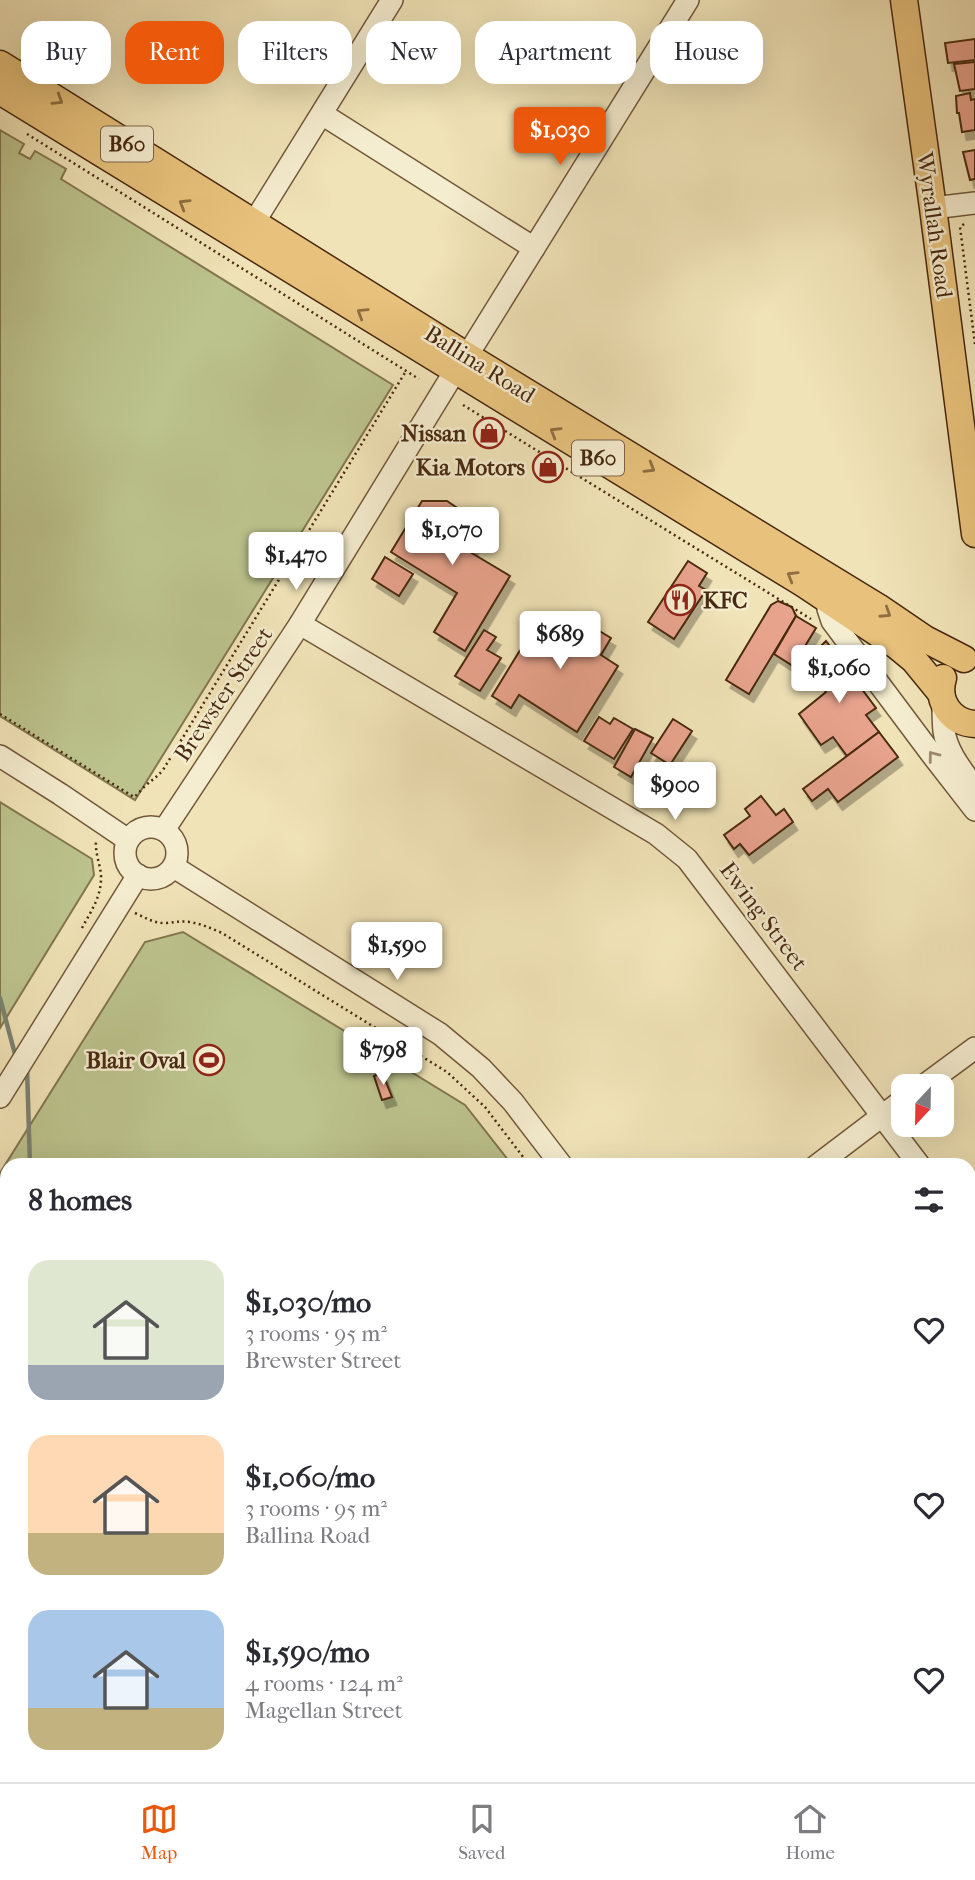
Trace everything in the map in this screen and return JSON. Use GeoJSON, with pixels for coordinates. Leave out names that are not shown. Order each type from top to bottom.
{"type":"FeatureCollection","features":[{"type":"Feature","properties":{"kind":"main road","name":"Wyrallah Road"},"geometry":{"type":"LineString","coordinates":[[904,0],[975,534]]}},
{"type":"Feature","properties":{"kind":"main road","name":"Ballina Road"},"geometry":{"type":"LineString","coordinates":[[0,64],[253,224],[461,364],[829,600],[914,660],[942,697]]}},
{"type":"Feature","properties":{"kind":"main road","name":"Ballina Road"},"geometry":{"type":"LineString","coordinates":[[0,92],[878,607],[925,639],[970,653]]}},
{"type":"Feature","properties":{"kind":"main road","name":"B60"},"geometry":{"type":"LineString","coordinates":[[970,653],[945,675],[942,697],[951,715],[960,721],[975,724]]}},
{"type":"Feature","properties":{"kind":"street"},"geometry":{"type":"LineString","coordinates":[[253,224],[392,0]]}},
{"type":"Feature","properties":{"kind":"street","name":"Brewster Street"},"geometry":{"type":"LineString","coordinates":[[164,830],[300,624],[688,0]]}},
{"type":"Feature","properties":{"kind":"street"},"geometry":{"type":"LineString","coordinates":[[322,114],[534,248]]}},
{"type":"Feature","properties":{"kind":"street"},"geometry":{"type":"LineString","coordinates":[[933,208],[972,213]]}},
{"type":"Feature","properties":{"kind":"street"},"geometry":{"type":"LineString","coordinates":[[829,600],[828,609],[832,621],[975,810]]}},
{"type":"Feature","properties":{"kind":"street","name":"Ewing Street"},"geometry":{"type":"LineString","coordinates":[[300,624],[674,847],[687,859],[914,1158]]}},
{"type":"Feature","properties":{"kind":"street"},"geometry":{"type":"LineString","coordinates":[[942,697],[944,734],[950,750],[975,788]]}},
{"type":"Feature","properties":{"kind":"street"},"geometry":{"type":"LineString","coordinates":[[0,756],[128,840]]}},
{"type":"Feature","properties":{"kind":"street"},"geometry":{"type":"LineString","coordinates":[[159,827],[177,846],[177,861],[174,867],[157,878],[138,875],[127,862],[125,851],[128,840],[136,831],[159,827]]}},
{"type":"Feature","properties":{"kind":"street"},"geometry":{"type":"LineString","coordinates":[[174,867],[440,1034],[481,1068],[513,1102],[556,1158]]}},
{"type":"Feature","properties":{"kind":"street"},"geometry":{"type":"LineString","coordinates":[[5,1089],[138,875]]}},
{"type":"Feature","properties":{"kind":"street"},"geometry":{"type":"LineString","coordinates":[[940,1074],[975,1048]]}},
{"type":"Feature","properties":{"kind":"street"},"geometry":{"type":"LineString","coordinates":[[827,1158],[891,1109]]}},
{"type":"Feature","properties":{"kind":"path"},"geometry":{"type":"LineString","coordinates":[[24,132],[419,379]]}},
{"type":"Feature","properties":{"kind":"path"},"geometry":{"type":"LineString","coordinates":[[972,213],[960,228],[975,344]]}},
{"type":"Feature","properties":{"kind":"path"},"geometry":{"type":"LineString","coordinates":[[0,714],[134,797],[137,796],[146,784],[156,779],[163,770],[406,371]]}},
{"type":"Feature","properties":{"kind":"path"},"geometry":{"type":"LineString","coordinates":[[463,405],[812,620]]}},
{"type":"Feature","properties":{"kind":"path"},"geometry":{"type":"LineString","coordinates":[[78,935],[99,893],[101,876],[97,839]]}},
{"type":"Feature","properties":{"kind":"path"},"geometry":{"type":"LineString","coordinates":[[135,913],[151,922],[188,922],[205,925],[222,933],[447,1072],[485,1107],[524,1158]]}},
{"type":"Feature","properties":{"kind":"green space"},"geometry":{"type":"Polygon","coordinates":[[[0,130],[24,144],[19,153],[30,159],[35,151],[66,169],[61,179],[393,385],[135,800],[0,716],[0,130]]]}},
{"type":"Feature","properties":{"kind":"green space"},"geometry":{"type":"Polygon","coordinates":[[[0,802],[92,859],[94,875],[0,1028],[0,802]]]}},
{"type":"Feature","properties":{"kind":"green space","name":"Blair Oval"},"geometry":{"type":"Polygon","coordinates":[[[183,932],[465,1105],[507,1158],[9,1158],[145,942],[183,932]]]}},
{"type":"Feature","properties":{"kind":"building"},"geometry":{"type":"Polygon","coordinates":[[[975,39],[975,60],[948,63],[945,43],[975,39]]]}},
{"type":"Feature","properties":{"kind":"building"},"geometry":{"type":"Polygon","coordinates":[[[975,62],[975,89],[960,91],[954,64],[975,62]]]}},
{"type":"Feature","properties":{"kind":"building"},"geometry":{"type":"Polygon","coordinates":[[[970,93],[971,100],[975,99],[975,130],[962,132],[956,96],[970,93]]]}},
{"type":"Feature","properties":{"kind":"building"},"geometry":{"type":"Polygon","coordinates":[[[975,150],[975,179],[970,180],[963,152],[975,150]]]}},
{"type":"Feature","properties":{"kind":"building"},"geometry":{"type":"Polygon","coordinates":[[[422,501],[447,501],[469,516],[479,537],[470,552],[510,576],[465,651],[434,632],[457,593],[391,552],[422,501]]]}},
{"type":"Feature","properties":{"kind":"building"},"geometry":{"type":"Polygon","coordinates":[[[385,557],[413,574],[399,596],[372,579],[385,557]]]}},
{"type":"Feature","properties":{"kind":"building"},"geometry":{"type":"Polygon","coordinates":[[[688,561],[707,573],[699,586],[706,590],[674,639],[648,622],[688,561]]]}},
{"type":"Feature","properties":{"kind":"building"},"geometry":{"type":"Polygon","coordinates":[[[778,601],[792,607],[796,616],[749,694],[726,680],[771,605],[778,601]]]}},
{"type":"Feature","properties":{"kind":"building"},"geometry":{"type":"Polygon","coordinates":[[[573,615],[611,638],[601,655],[618,666],[577,732],[519,695],[511,708],[492,696],[541,616],[563,630],[573,615]]]}},
{"type":"Feature","properties":{"kind":"building"},"geometry":{"type":"Polygon","coordinates":[[[796,616],[816,628],[793,666],[774,654],[796,616]]]}},
{"type":"Feature","properties":{"kind":"building"},"geometry":{"type":"Polygon","coordinates":[[[484,630],[496,637],[487,650],[501,658],[480,691],[455,676],[484,630]]]}},
{"type":"Feature","properties":{"kind":"building"},"geometry":{"type":"Polygon","coordinates":[[[826,641],[876,708],[866,715],[879,732],[847,756],[833,737],[821,745],[799,714],[826,692],[810,666],[817,650],[826,641]]]}},
{"type":"Feature","properties":{"kind":"building"},"geometry":{"type":"Polygon","coordinates":[[[599,717],[610,724],[614,718],[633,729],[614,759],[584,741],[599,717]]]}},
{"type":"Feature","properties":{"kind":"building"},"geometry":{"type":"Polygon","coordinates":[[[673,719],[692,731],[670,765],[651,753],[673,719]]]}},
{"type":"Feature","properties":{"kind":"building"},"geometry":{"type":"Polygon","coordinates":[[[635,729],[653,738],[631,777],[614,767],[635,729]]]}},
{"type":"Feature","properties":{"kind":"building"},"geometry":{"type":"Polygon","coordinates":[[[879,732],[898,757],[838,802],[828,789],[812,801],[803,789],[879,732]]]}},
{"type":"Feature","properties":{"kind":"building"},"geometry":{"type":"Polygon","coordinates":[[[761,796],[776,815],[784,809],[793,822],[749,855],[740,844],[734,849],[724,835],[750,816],[745,809],[761,796]]]}},
{"type":"Feature","properties":{"kind":"building"},"geometry":{"type":"Polygon","coordinates":[[[382,1072],[392,1097],[382,1100],[374,1076],[382,1072]]]}},
{"type":"Feature","properties":{"kind":"waterway"},"geometry":{"type":"LineString","coordinates":[[0,998],[16,1058]]}},
{"type":"Feature","properties":{"kind":"waterway"},"geometry":{"type":"LineString","coordinates":[[27,1067],[30,1158]]}},
{"type":"Feature","properties":{"kind":"place","name":"Nissan"},"geometry":{"type":"Point","coordinates":[489,433]}},
{"type":"Feature","properties":{"kind":"place","name":"Kia Motors"},"geometry":{"type":"Point","coordinates":[548,467]}},
{"type":"Feature","properties":{"kind":"place","name":"KFC"},"geometry":{"type":"Point","coordinates":[680,600]}},
{"type":"Feature","properties":{"kind":"place","name":"Blair Oval"},"geometry":{"type":"Point","coordinates":[209,1060]}}]}
